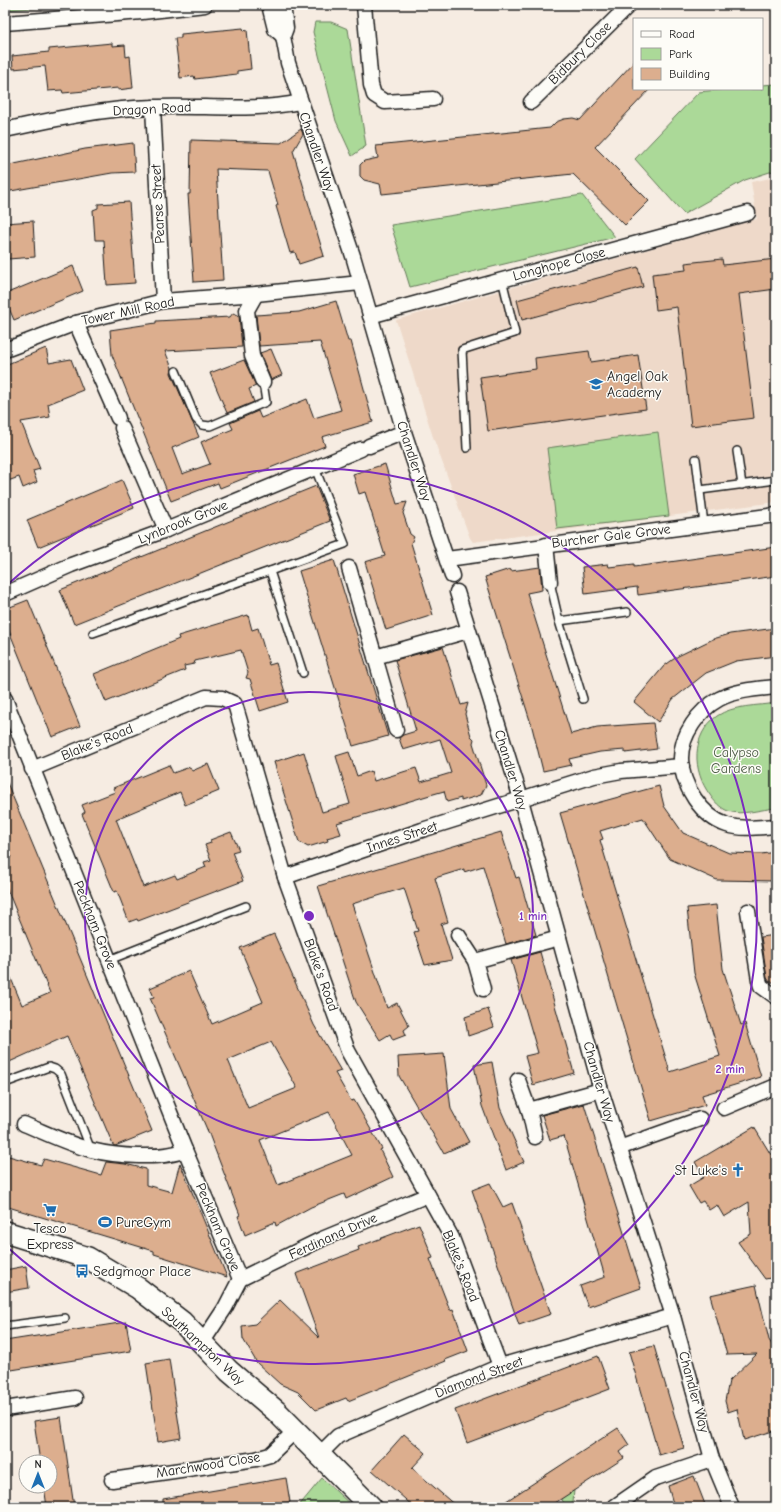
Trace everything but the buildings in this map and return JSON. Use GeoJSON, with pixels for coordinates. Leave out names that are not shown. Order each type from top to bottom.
{"type":"FeatureCollection","features":[{"type":"Feature","properties":{"kind":"main road","name":"Southampton Way"},"geometry":{"type":"LineString","coordinates":[[5,1232],[88,1258],[114,1271],[138,1288],[182,1322],[229,1371],[276,1411],[371,1507]]}},
{"type":"Feature","properties":{"kind":"street"},"geometry":{"type":"LineString","coordinates":[[5,23],[134,13],[205,5]]}},
{"type":"Feature","properties":{"kind":"street","name":"Chandler Way"},"geometry":{"type":"LineString","coordinates":[[269,5],[275,30],[283,36]]}},
{"type":"Feature","properties":{"kind":"street","name":"Chandler Way"},"geometry":{"type":"LineString","coordinates":[[283,5],[286,28],[283,36],[288,63],[353,256],[404,432],[452,576]]}},
{"type":"Feature","properties":{"kind":"street"},"geometry":{"type":"LineString","coordinates":[[364,5],[371,85],[374,95],[385,102],[434,99]]}},
{"type":"Feature","properties":{"kind":"street","name":"Bidbury Close"},"geometry":{"type":"LineString","coordinates":[[531,102],[629,5]]}},
{"type":"Feature","properties":{"kind":"street","name":"Dragon Road"},"geometry":{"type":"LineString","coordinates":[[5,130],[77,116],[153,107],[274,106],[300,102]]}},
{"type":"Feature","properties":{"kind":"street","name":"Pearse Street"},"geometry":{"type":"LineString","coordinates":[[153,107],[163,301]]}},
{"type":"Feature","properties":{"kind":"street","name":"Longhope Close"},"geometry":{"type":"LineString","coordinates":[[370,316],[502,279],[748,214]]}},
{"type":"Feature","properties":{"kind":"street","name":"Tower Mill Road"},"geometry":{"type":"LineString","coordinates":[[5,350],[76,323],[163,301],[256,294],[360,283]]}},
{"type":"Feature","properties":{"kind":"street"},"geometry":{"type":"LineString","coordinates":[[256,294],[247,310],[252,356],[263,382]]}},
{"type":"Feature","properties":{"kind":"street"},"geometry":{"type":"LineString","coordinates":[[76,323],[166,530]]}},
{"type":"Feature","properties":{"kind":"street","name":"Lynbrook Grove"},"geometry":{"type":"LineString","coordinates":[[5,594],[71,565],[166,530],[404,432]]}},
{"type":"Feature","properties":{"kind":"street","name":"Burcher Gale Grove"},"geometry":{"type":"LineString","coordinates":[[447,559],[776,515]]}},
{"type":"Feature","properties":{"kind":"street"},"geometry":{"type":"LineString","coordinates":[[546,545],[550,582]]}},
{"type":"Feature","properties":{"kind":"street"},"geometry":{"type":"LineString","coordinates":[[349,568],[396,730]]}},
{"type":"Feature","properties":{"kind":"street","name":"Chandler Way"},"geometry":{"type":"LineString","coordinates":[[457,592],[520,799],[601,1090],[673,1316],[712,1459],[732,1507]]}},
{"type":"Feature","properties":{"kind":"street"},"geometry":{"type":"LineString","coordinates":[[376,657],[468,631]]}},
{"type":"Feature","properties":{"kind":"street"},"geometry":{"type":"LineString","coordinates":[[776,687],[736,693],[726,696],[709,706],[692,724],[682,749],[682,766],[696,801],[716,820],[735,827],[776,826]]}},
{"type":"Feature","properties":{"kind":"street","name":"Blake's Road"},"geometry":{"type":"LineString","coordinates":[[32,769],[206,698],[222,698],[235,704],[285,876],[348,1051],[452,1238],[500,1366]]}},
{"type":"Feature","properties":{"kind":"street","name":"Peckham Grove"},"geometry":{"type":"LineString","coordinates":[[5,699],[185,1150],[240,1279],[225,1308],[202,1343]]}},
{"type":"Feature","properties":{"kind":"street","name":"Innes Street"},"geometry":{"type":"LineString","coordinates":[[285,876],[520,799],[606,773],[682,766]]}},
{"type":"Feature","properties":{"kind":"street"},"geometry":{"type":"LineString","coordinates":[[748,911],[759,980],[761,986],[776,997]]}},
{"type":"Feature","properties":{"kind":"street"},"geometry":{"type":"LineString","coordinates":[[458,935],[475,961],[483,989]]}},
{"type":"Feature","properties":{"kind":"street"},"geometry":{"type":"LineString","coordinates":[[475,961],[558,938]]}},
{"type":"Feature","properties":{"kind":"street"},"geometry":{"type":"LineString","coordinates":[[518,1080],[535,1137]]}},
{"type":"Feature","properties":{"kind":"street"},"geometry":{"type":"LineString","coordinates":[[724,1108],[776,1086]]}},
{"type":"Feature","properties":{"kind":"street"},"geometry":{"type":"LineString","coordinates":[[528,1110],[601,1090]]}},
{"type":"Feature","properties":{"kind":"street"},"geometry":{"type":"LineString","coordinates":[[619,1148],[700,1119]]}},
{"type":"Feature","properties":{"kind":"street"},"geometry":{"type":"LineString","coordinates":[[24,1124],[91,1150],[142,1156],[175,1155],[185,1150]]}},
{"type":"Feature","properties":{"kind":"street","name":"Ferdinand Drive"},"geometry":{"type":"LineString","coordinates":[[240,1279],[322,1239],[428,1195]]}},
{"type":"Feature","properties":{"kind":"street","name":"Diamond Street"},"geometry":{"type":"LineString","coordinates":[[319,1455],[338,1436],[500,1366],[673,1316]]}},
{"type":"Feature","properties":{"kind":"street"},"geometry":{"type":"LineString","coordinates":[[5,1409],[75,1398]]}},
{"type":"Feature","properties":{"kind":"street","name":"Marchwood Close"},"geometry":{"type":"LineString","coordinates":[[112,1480],[256,1459],[270,1455],[295,1431]]}},
{"type":"Feature","properties":{"kind":"street"},"geometry":{"type":"LineString","coordinates":[[614,1507],[656,1478],[712,1459]]}},
{"type":"Feature","properties":{"kind":"lane"},"geometry":{"type":"LineString","coordinates":[[467,448],[462,350],[515,333],[502,279]]}},
{"type":"Feature","properties":{"kind":"lane"},"geometry":{"type":"LineString","coordinates":[[176,371],[196,419],[202,425],[210,426],[266,402],[263,382]]}},
{"type":"Feature","properties":{"kind":"lane"},"geometry":{"type":"LineString","coordinates":[[737,451],[742,485]]}},
{"type":"Feature","properties":{"kind":"lane"},"geometry":{"type":"LineString","coordinates":[[696,459],[704,524]]}},
{"type":"Feature","properties":{"kind":"lane"},"geometry":{"type":"LineString","coordinates":[[92,633],[345,544],[316,468]]}},
{"type":"Feature","properties":{"kind":"lane"},"geometry":{"type":"LineString","coordinates":[[700,490],[776,480]]}},
{"type":"Feature","properties":{"kind":"lane"},"geometry":{"type":"LineString","coordinates":[[270,571],[303,673]]}},
{"type":"Feature","properties":{"kind":"lane","name":"Chandler Way"},"geometry":{"type":"LineString","coordinates":[[452,576],[457,592]]}},
{"type":"Feature","properties":{"kind":"lane"},"geometry":{"type":"LineString","coordinates":[[550,582],[559,621],[583,699]]}},
{"type":"Feature","properties":{"kind":"lane"},"geometry":{"type":"LineString","coordinates":[[559,621],[627,612]]}},
{"type":"Feature","properties":{"kind":"lane"},"geometry":{"type":"LineString","coordinates":[[109,960],[246,906]]}},
{"type":"Feature","properties":{"kind":"lane"},"geometry":{"type":"LineString","coordinates":[[5,1083],[49,1067],[55,1069],[61,1074],[91,1150]]}},
{"type":"Feature","properties":{"kind":"lane"},"geometry":{"type":"LineString","coordinates":[[5,1326],[65,1318]]}},
{"type":"Feature","properties":{"kind":"shaded area","name":"Angel Oak Academy"},"geometry":{"type":"Polygon","coordinates":[[[776,177],[776,502],[473,542],[470,538],[433,437],[396,320],[757,219],[751,182],[776,177]]]}},
{"type":"Feature","properties":{"kind":"green space"},"geometry":{"type":"Polygon","coordinates":[[[5,5],[77,5],[5,10],[5,5]]]}},
{"type":"Feature","properties":{"kind":"green space"},"geometry":{"type":"Polygon","coordinates":[[[315,22],[331,22],[348,29],[366,146],[352,156],[336,121],[313,32],[315,22]]]}},
{"type":"Feature","properties":{"kind":"green space"},"geometry":{"type":"Polygon","coordinates":[[[776,84],[776,170],[745,180],[684,214],[635,159],[699,92],[717,90],[763,90],[763,85],[776,84]]]}},
{"type":"Feature","properties":{"kind":"green space"},"geometry":{"type":"Polygon","coordinates":[[[582,195],[615,237],[410,287],[391,225],[582,195]]]}},
{"type":"Feature","properties":{"kind":"green space"},"geometry":{"type":"Polygon","coordinates":[[[658,432],[669,516],[557,529],[547,448],[658,432]]]}},
{"type":"Feature","properties":{"kind":"green space","name":"Calypso Gardens"},"geometry":{"type":"Polygon","coordinates":[[[776,703],[776,808],[739,813],[725,810],[712,797],[704,785],[700,775],[697,764],[697,754],[702,733],[708,724],[723,712],[746,706],[776,703]]]}},
{"type":"Feature","properties":{"kind":"green space"},"geometry":{"type":"Polygon","coordinates":[[[559,1467],[574,1490],[573,1502],[566,1506],[546,1475],[559,1467]]]}},
{"type":"Feature","properties":{"kind":"green space"},"geometry":{"type":"Polygon","coordinates":[[[322,1478],[353,1507],[298,1507],[322,1478]]]}},
{"type":"Feature","properties":{"kind":"place","name":"Angel Oak Academy"},"geometry":{"type":"Point","coordinates":[596,384]}},
{"type":"Feature","properties":{"kind":"place","name":"St Luke's"},"geometry":{"type":"Point","coordinates":[738,1170]}},
{"type":"Feature","properties":{"kind":"place","name":"Tesco Express"},"geometry":{"type":"Point","coordinates":[50,1210]}},
{"type":"Feature","properties":{"kind":"place","name":"PureGym"},"geometry":{"type":"Point","coordinates":[105,1222]}},
{"type":"Feature","properties":{"kind":"place","name":"Sedgmoor Place"},"geometry":{"type":"Point","coordinates":[82,1271]}}]}
